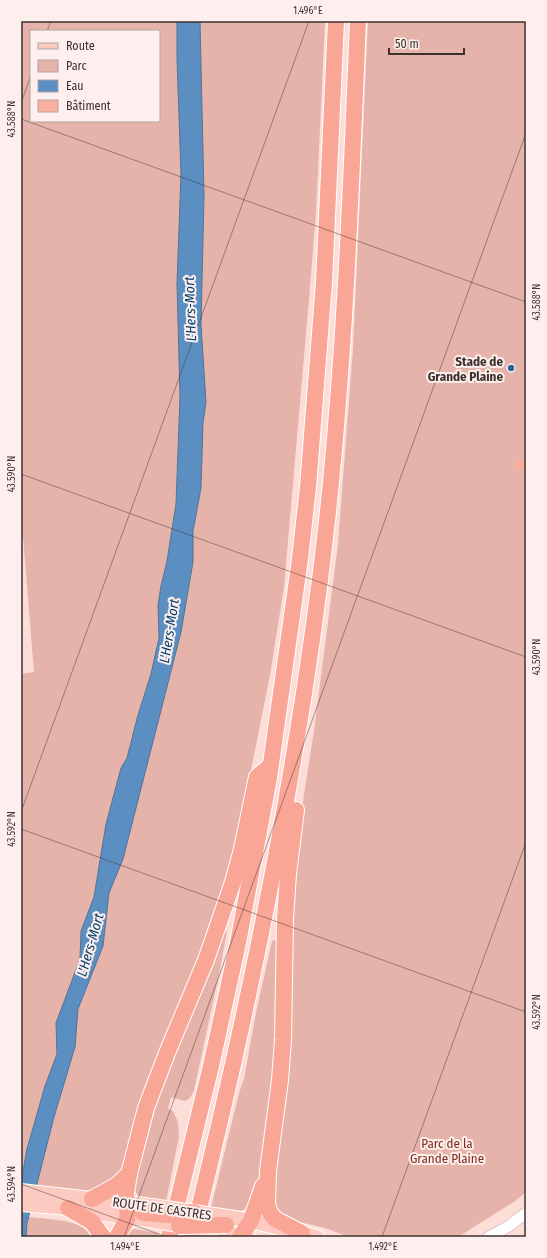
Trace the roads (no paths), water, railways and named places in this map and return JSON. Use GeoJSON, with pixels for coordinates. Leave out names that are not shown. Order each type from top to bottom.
{"type":"FeatureCollection","features":[{"type":"Feature","properties":{"kind":"highway"},"geometry":{"type":"LineString","coordinates":[[251,1221],[174,1231],[238,943],[270,766],[300,559],[308,487],[324,282],[336,21]]}},
{"type":"Feature","properties":{"kind":"highway"},"geometry":{"type":"LineString","coordinates":[[192,1237],[225,1102],[259,948],[284,817],[304,698],[326,524],[339,390],[346,285],[358,21]]}},
{"type":"Feature","properties":{"kind":"highway"},"geometry":{"type":"LineString","coordinates":[[302,1233],[279,1222],[270,1213],[267,1204],[268,1171],[280,1080],[283,1040],[285,920],[292,838],[297,801],[304,698]]}},
{"type":"Feature","properties":{"kind":"highway"},"geometry":{"type":"LineString","coordinates":[[137,1212],[126,1190],[128,1174],[146,1108],[167,1052],[206,960],[231,888],[242,849],[257,777],[270,766]]}},
{"type":"Feature","properties":{"kind":"highway"},"geometry":{"type":"LineString","coordinates":[[243,1237],[251,1221],[268,1171]]}},
{"type":"Feature","properties":{"kind":"highway"},"geometry":{"type":"LineString","coordinates":[[92,1199],[117,1185],[128,1174]]}},
{"type":"Feature","properties":{"kind":"highway"},"geometry":{"type":"LineString","coordinates":[[70,1203],[92,1222],[103,1237]]}},
{"type":"Feature","properties":{"kind":"highway"},"geometry":{"type":"LineString","coordinates":[[137,1212],[168,1215],[194,1212]]}},
{"type":"Feature","properties":{"kind":"highway"},"geometry":{"type":"LineString","coordinates":[[117,1237],[137,1212]]}},
{"type":"Feature","properties":{"kind":"main road","name":"ROUTE DE CASTRES"},"geometry":{"type":"LineString","coordinates":[[21,1192],[70,1203],[137,1212]]}},
{"type":"Feature","properties":{"kind":"main road","name":"ROUTE DE CASTRES"},"geometry":{"type":"LineString","coordinates":[[21,1204],[70,1203],[92,1199],[137,1212],[174,1231]]}},
{"type":"Feature","properties":{"kind":"main road","name":"ROUTE DE CASTRES"},"geometry":{"type":"LineString","coordinates":[[194,1212],[226,1225],[243,1237]]}},
{"type":"Feature","properties":{"kind":"main road"},"geometry":{"type":"LineString","coordinates":[[251,1221],[317,1237]]}},
{"type":"Feature","properties":{"kind":"street"},"geometry":{"type":"LineString","coordinates":[[489,1237],[509,1226],[526,1213]]}},
{"type":"Feature","properties":{"kind":"water","name":"L'Hers-Mort"},"geometry":{"type":"Polygon","coordinates":[[[177,21],[200,21],[204,196],[201,325],[206,402],[203,423],[201,488],[193,531],[193,562],[181,632],[123,859],[109,893],[103,946],[78,1009],[75,1047],[54,1117],[27,1223],[26,1237],[21,1237],[21,1182],[27,1149],[45,1086],[57,1054],[56,1023],[80,959],[81,931],[94,897],[106,824],[121,768],[127,758],[138,715],[151,674],[159,638],[158,605],[176,504],[180,397],[177,284],[181,174],[177,21]]]}},
{"type":"Feature","properties":{"kind":"place","name":"Stade de Grande Plaine"},"geometry":{"type":"Point","coordinates":[511,368]}},
{"type":"Feature","properties":{"kind":"park label","name":"Parc de la Grande Plaine"},"geometry":{"type":"Point","coordinates":[447,1150]}}]}
